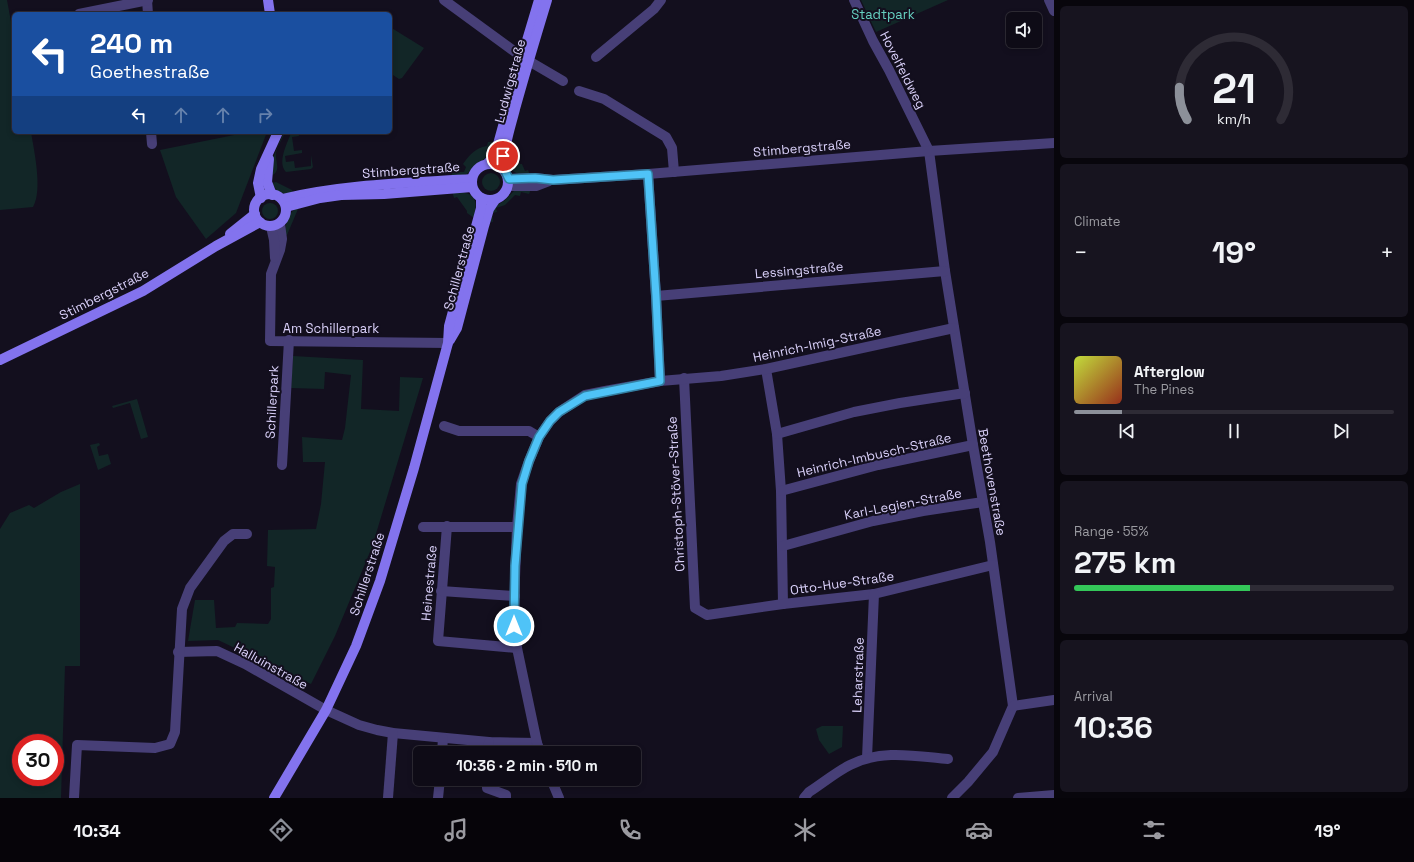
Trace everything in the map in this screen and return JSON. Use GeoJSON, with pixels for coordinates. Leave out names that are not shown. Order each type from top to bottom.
{"type":"FeatureCollection","features":[{"type":"Feature","properties":{"kind":"main road"},"geometry":{"type":"LineString","coordinates":[[268,0],[270,12]]}},
{"type":"Feature","properties":{"kind":"main road","name":"Ludwigstraße"},"geometry":{"type":"LineString","coordinates":[[504,169],[503,156],[539,0]]}},
{"type":"Feature","properties":{"kind":"main road","name":"Ludwigstraße"},"geometry":{"type":"LineString","coordinates":[[488,163],[495,155],[525,59],[547,0]]}},
{"type":"Feature","properties":{"kind":"main road"},"geometry":{"type":"LineString","coordinates":[[261,198],[258,183],[261,169],[277,134]]}},
{"type":"Feature","properties":{"kind":"main road"},"geometry":{"type":"LineString","coordinates":[[271,149],[267,182],[272,194]]}},
{"type":"Feature","properties":{"kind":"main road"},"geometry":{"type":"LineString","coordinates":[[488,163],[499,165],[504,169],[508,183],[506,192],[499,198],[495,200],[488,200],[481,198],[475,192],[472,183],[474,172],[478,168],[488,163]]}},
{"type":"Feature","properties":{"kind":"main road","name":"Stimbergstraße"},"geometry":{"type":"LineString","coordinates":[[284,203],[340,195],[384,194],[472,183]]}},
{"type":"Feature","properties":{"kind":"main road"},"geometry":{"type":"LineString","coordinates":[[272,194],[277,196],[284,203],[285,217],[275,225],[265,226],[257,218],[256,205],[265,195],[272,194]]}},
{"type":"Feature","properties":{"kind":"main road","name":"Schillerstraße"},"geometry":{"type":"LineString","coordinates":[[274,798],[326,710],[356,646],[380,581],[414,468],[448,343],[449,326],[481,208],[481,198]]}},
{"type":"Feature","properties":{"kind":"main road","name":"Schillerstraße"},"geometry":{"type":"LineString","coordinates":[[448,343],[457,328],[489,209],[495,200]]}},
{"type":"Feature","properties":{"kind":"main road","name":"Stimbergstraße"},"geometry":{"type":"LineString","coordinates":[[0,360],[143,291],[216,246],[257,218]]}},
{"type":"Feature","properties":{"kind":"street"},"geometry":{"type":"LineString","coordinates":[[89,12],[148,0],[148,12]]}},
{"type":"Feature","properties":{"kind":"street"},"geometry":{"type":"LineString","coordinates":[[444,0],[525,59],[563,82]]}},
{"type":"Feature","properties":{"kind":"street"},"geometry":{"type":"LineString","coordinates":[[596,57],[654,9],[661,0]]}},
{"type":"Feature","properties":{"kind":"street","name":"Hovelfeldweg"},"geometry":{"type":"LineString","coordinates":[[854,0],[873,41],[929,151]]}},
{"type":"Feature","properties":{"kind":"street"},"geometry":{"type":"LineString","coordinates":[[1049,0],[1054,11]]}},
{"type":"Feature","properties":{"kind":"street"},"geometry":{"type":"LineString","coordinates":[[579,91],[604,99],[666,137],[672,148],[674,172]]}},
{"type":"Feature","properties":{"kind":"street"},"geometry":{"type":"LineString","coordinates":[[151,134],[152,144]]}},
{"type":"Feature","properties":{"kind":"street","name":"Stimbergstraße"},"geometry":{"type":"LineString","coordinates":[[508,183],[536,186],[553,180],[674,172],[929,151],[1054,143]]}},
{"type":"Feature","properties":{"kind":"street","name":"Beethovenstraße"},"geometry":{"type":"LineString","coordinates":[[929,151],[945,271],[972,445],[993,565],[1013,706]]}},
{"type":"Feature","properties":{"kind":"street"},"geometry":{"type":"LineString","coordinates":[[648,174],[660,381]]}},
{"type":"Feature","properties":{"kind":"street","name":"Am Schillerpark"},"geometry":{"type":"LineString","coordinates":[[275,225],[275,262],[271,274],[270,341],[289,340],[448,343]]}},
{"type":"Feature","properties":{"kind":"street","name":"Lessingstraße"},"geometry":{"type":"LineString","coordinates":[[656,296],[945,271]]}},
{"type":"Feature","properties":{"kind":"street","name":"Heinrich-Imig-Straße"},"geometry":{"type":"LineString","coordinates":[[539,746],[517,648],[514,626],[514,596],[517,527],[522,484],[529,461],[539,437],[550,421],[559,412],[585,396],[660,381],[721,376],[766,369],[954,328]]}},
{"type":"Feature","properties":{"kind":"street","name":"Schillerpark"},"geometry":{"type":"LineString","coordinates":[[282,465],[289,340]]}},
{"type":"Feature","properties":{"kind":"street"},"geometry":{"type":"LineString","coordinates":[[766,369],[777,434],[781,491],[783,604]]}},
{"type":"Feature","properties":{"kind":"street","name":"Christoph-Stöver-Straße"},"geometry":{"type":"LineString","coordinates":[[684,378],[695,608]]}},
{"type":"Feature","properties":{"kind":"street"},"geometry":{"type":"LineString","coordinates":[[777,434],[854,412],[965,393]]}},
{"type":"Feature","properties":{"kind":"street"},"geometry":{"type":"LineString","coordinates":[[444,426],[459,431],[529,430],[539,437]]}},
{"type":"Feature","properties":{"kind":"street","name":"Heinrich-Imbusch-Straße"},"geometry":{"type":"LineString","coordinates":[[781,491],[878,465],[972,445]]}},
{"type":"Feature","properties":{"kind":"street","name":"Karl-Legien-Straße"},"geometry":{"type":"LineString","coordinates":[[782,546],[873,521],[923,511],[983,502]]}},
{"type":"Feature","properties":{"kind":"street","name":"Heinestraße"},"geometry":{"type":"LineString","coordinates":[[447,526],[438,641],[517,648]]}},
{"type":"Feature","properties":{"kind":"street","name":"Heinestraße"},"geometry":{"type":"LineString","coordinates":[[423,527],[517,527]]}},
{"type":"Feature","properties":{"kind":"street"},"geometry":{"type":"LineString","coordinates":[[74,798],[77,745],[155,748],[170,744],[175,732],[178,652],[182,609],[190,588],[224,541],[233,534],[247,534]]}},
{"type":"Feature","properties":{"kind":"street","name":"Otto-Hue-Straße"},"geometry":{"type":"LineString","coordinates":[[695,608],[707,615],[783,604],[874,594],[993,565]]}},
{"type":"Feature","properties":{"kind":"street"},"geometry":{"type":"LineString","coordinates":[[441,590],[514,596]]}},
{"type":"Feature","properties":{"kind":"street","name":"Leharstraße"},"geometry":{"type":"LineString","coordinates":[[867,758],[874,594]]}},
{"type":"Feature","properties":{"kind":"street","name":"Halluinstraße"},"geometry":{"type":"LineString","coordinates":[[178,652],[217,651],[245,664],[326,710],[359,725],[393,733],[443,738],[489,742],[538,742]]}},
{"type":"Feature","properties":{"kind":"street"},"geometry":{"type":"LineString","coordinates":[[952,798],[968,782],[993,752],[1013,706],[1054,700]]}},
{"type":"Feature","properties":{"kind":"street"},"geometry":{"type":"LineString","coordinates":[[388,798],[393,733]]}},
{"type":"Feature","properties":{"kind":"street"},"geometry":{"type":"LineString","coordinates":[[442,746],[443,738]]}},
{"type":"Feature","properties":{"kind":"street"},"geometry":{"type":"LineString","coordinates":[[489,742],[489,746]]}},
{"type":"Feature","properties":{"kind":"street"},"geometry":{"type":"LineString","coordinates":[[804,798],[809,792],[850,765],[867,758],[886,754],[948,758]]}},
{"type":"Feature","properties":{"kind":"street"},"geometry":{"type":"LineString","coordinates":[[438,798],[439,786]]}},
{"type":"Feature","properties":{"kind":"street"},"geometry":{"type":"LineString","coordinates":[[486,786],[486,788],[506,795],[506,798]]}},
{"type":"Feature","properties":{"kind":"street"},"geometry":{"type":"LineString","coordinates":[[554,786],[559,798]]}},
{"type":"Feature","properties":{"kind":"street"},"geometry":{"type":"LineString","coordinates":[[1018,798],[1054,795]]}},
{"type":"Feature","properties":{"kind":"green space"},"geometry":{"type":"Polygon","coordinates":[[[0,0],[7,0],[12,27],[12,134],[31,134],[38,181],[36,200],[33,207],[0,210],[0,0]]]}},
{"type":"Feature","properties":{"kind":"green space","name":"Stadtpark"},"geometry":{"type":"Polygon","coordinates":[[[861,0],[948,0],[876,32],[861,0]]]}},
{"type":"Feature","properties":{"kind":"green space"},"geometry":{"type":"Polygon","coordinates":[[[392,28],[424,48],[402,78],[399,79],[392,74],[392,28]]]}},
{"type":"Feature","properties":{"kind":"green space"},"geometry":{"type":"Polygon","coordinates":[[[239,134],[266,134],[236,213],[206,239],[176,197],[160,150],[239,134]]]}},
{"type":"Feature","properties":{"kind":"green space"},"geometry":{"type":"Polygon","coordinates":[[[291,134],[298,134],[299,136],[292,137],[294,151],[302,150],[302,153],[285,156],[286,162],[294,161],[295,168],[311,166],[311,155],[313,167],[311,169],[286,172],[282,163],[291,134]]]}},
{"type":"Feature","properties":{"kind":"green space"},"geometry":{"type":"Polygon","coordinates":[[[488,142],[494,142],[491,153],[486,158],[475,165],[467,174],[451,178],[452,172],[455,173],[456,170],[464,172],[466,167],[463,164],[465,161],[477,150],[487,146],[488,142]]]}},
{"type":"Feature","properties":{"kind":"green space"},"geometry":{"type":"Polygon","coordinates":[[[507,145],[511,147],[510,150],[516,156],[515,158],[520,164],[522,164],[525,171],[528,170],[530,175],[522,175],[510,168],[507,145]]]}},
{"type":"Feature","properties":{"kind":"green space"},"geometry":{"type":"Polygon","coordinates":[[[278,146],[276,153],[277,169],[271,176],[273,158],[278,146]]]}},
{"type":"Feature","properties":{"kind":"green space"},"geometry":{"type":"Polygon","coordinates":[[[487,173],[495,173],[500,178],[498,189],[495,191],[487,191],[482,186],[482,178],[487,173]]]}},
{"type":"Feature","properties":{"kind":"green space"},"geometry":{"type":"Polygon","coordinates":[[[276,182],[292,190],[293,193],[278,192],[272,183],[276,182]]]}},
{"type":"Feature","properties":{"kind":"green space"},"geometry":{"type":"Polygon","coordinates":[[[531,189],[529,194],[521,192],[520,196],[515,195],[505,205],[496,208],[497,212],[492,213],[493,222],[488,221],[495,206],[504,201],[514,191],[531,189]]]}},
{"type":"Feature","properties":{"kind":"green space"},"geometry":{"type":"Polygon","coordinates":[[[452,191],[470,194],[473,197],[476,205],[474,218],[467,213],[457,197],[454,198],[452,191]]]}},
{"type":"Feature","properties":{"kind":"green space"},"geometry":{"type":"Polygon","coordinates":[[[267,203],[273,203],[278,208],[276,217],[273,219],[267,219],[262,214],[262,208],[267,203]]]}},
{"type":"Feature","properties":{"kind":"green space"},"geometry":{"type":"Polygon","coordinates":[[[298,209],[287,235],[285,235],[287,221],[292,211],[298,209]]]}},
{"type":"Feature","properties":{"kind":"green space"},"geometry":{"type":"Polygon","coordinates":[[[293,356],[363,360],[361,409],[399,411],[400,377],[423,378],[372,547],[335,636],[311,684],[218,640],[188,641],[195,600],[214,600],[216,628],[235,627],[237,623],[268,624],[271,619],[271,588],[274,587],[275,567],[267,566],[268,530],[316,529],[321,504],[325,462],[303,462],[302,437],[342,440],[345,428],[351,375],[325,372],[324,389],[291,388],[293,356]]]}},
{"type":"Feature","properties":{"kind":"green space"},"geometry":{"type":"Polygon","coordinates":[[[137,399],[148,437],[141,439],[130,403],[113,408],[112,406],[137,399]]]}},
{"type":"Feature","properties":{"kind":"green space"},"geometry":{"type":"Polygon","coordinates":[[[99,443],[100,445],[97,447],[99,456],[108,454],[111,464],[98,470],[90,445],[99,443]]]}},
{"type":"Feature","properties":{"kind":"green space"},"geometry":{"type":"Polygon","coordinates":[[[80,484],[80,666],[65,666],[63,734],[12,734],[12,786],[61,786],[61,798],[0,798],[0,529],[10,513],[29,505],[34,508],[61,492],[80,484]]]}},
{"type":"Feature","properties":{"kind":"green space"},"geometry":{"type":"Polygon","coordinates":[[[822,726],[843,726],[842,747],[829,754],[819,740],[816,729],[822,726]]]}},
{"type":"Feature","properties":{"kind":"route"},"geometry":{"type":"LineString","coordinates":[[503,156],[504,169],[509,179],[535,178],[553,180],[648,174],[660,381],[585,396],[559,412],[550,421],[539,437],[529,461],[522,484],[517,527],[514,626]]}}]}
